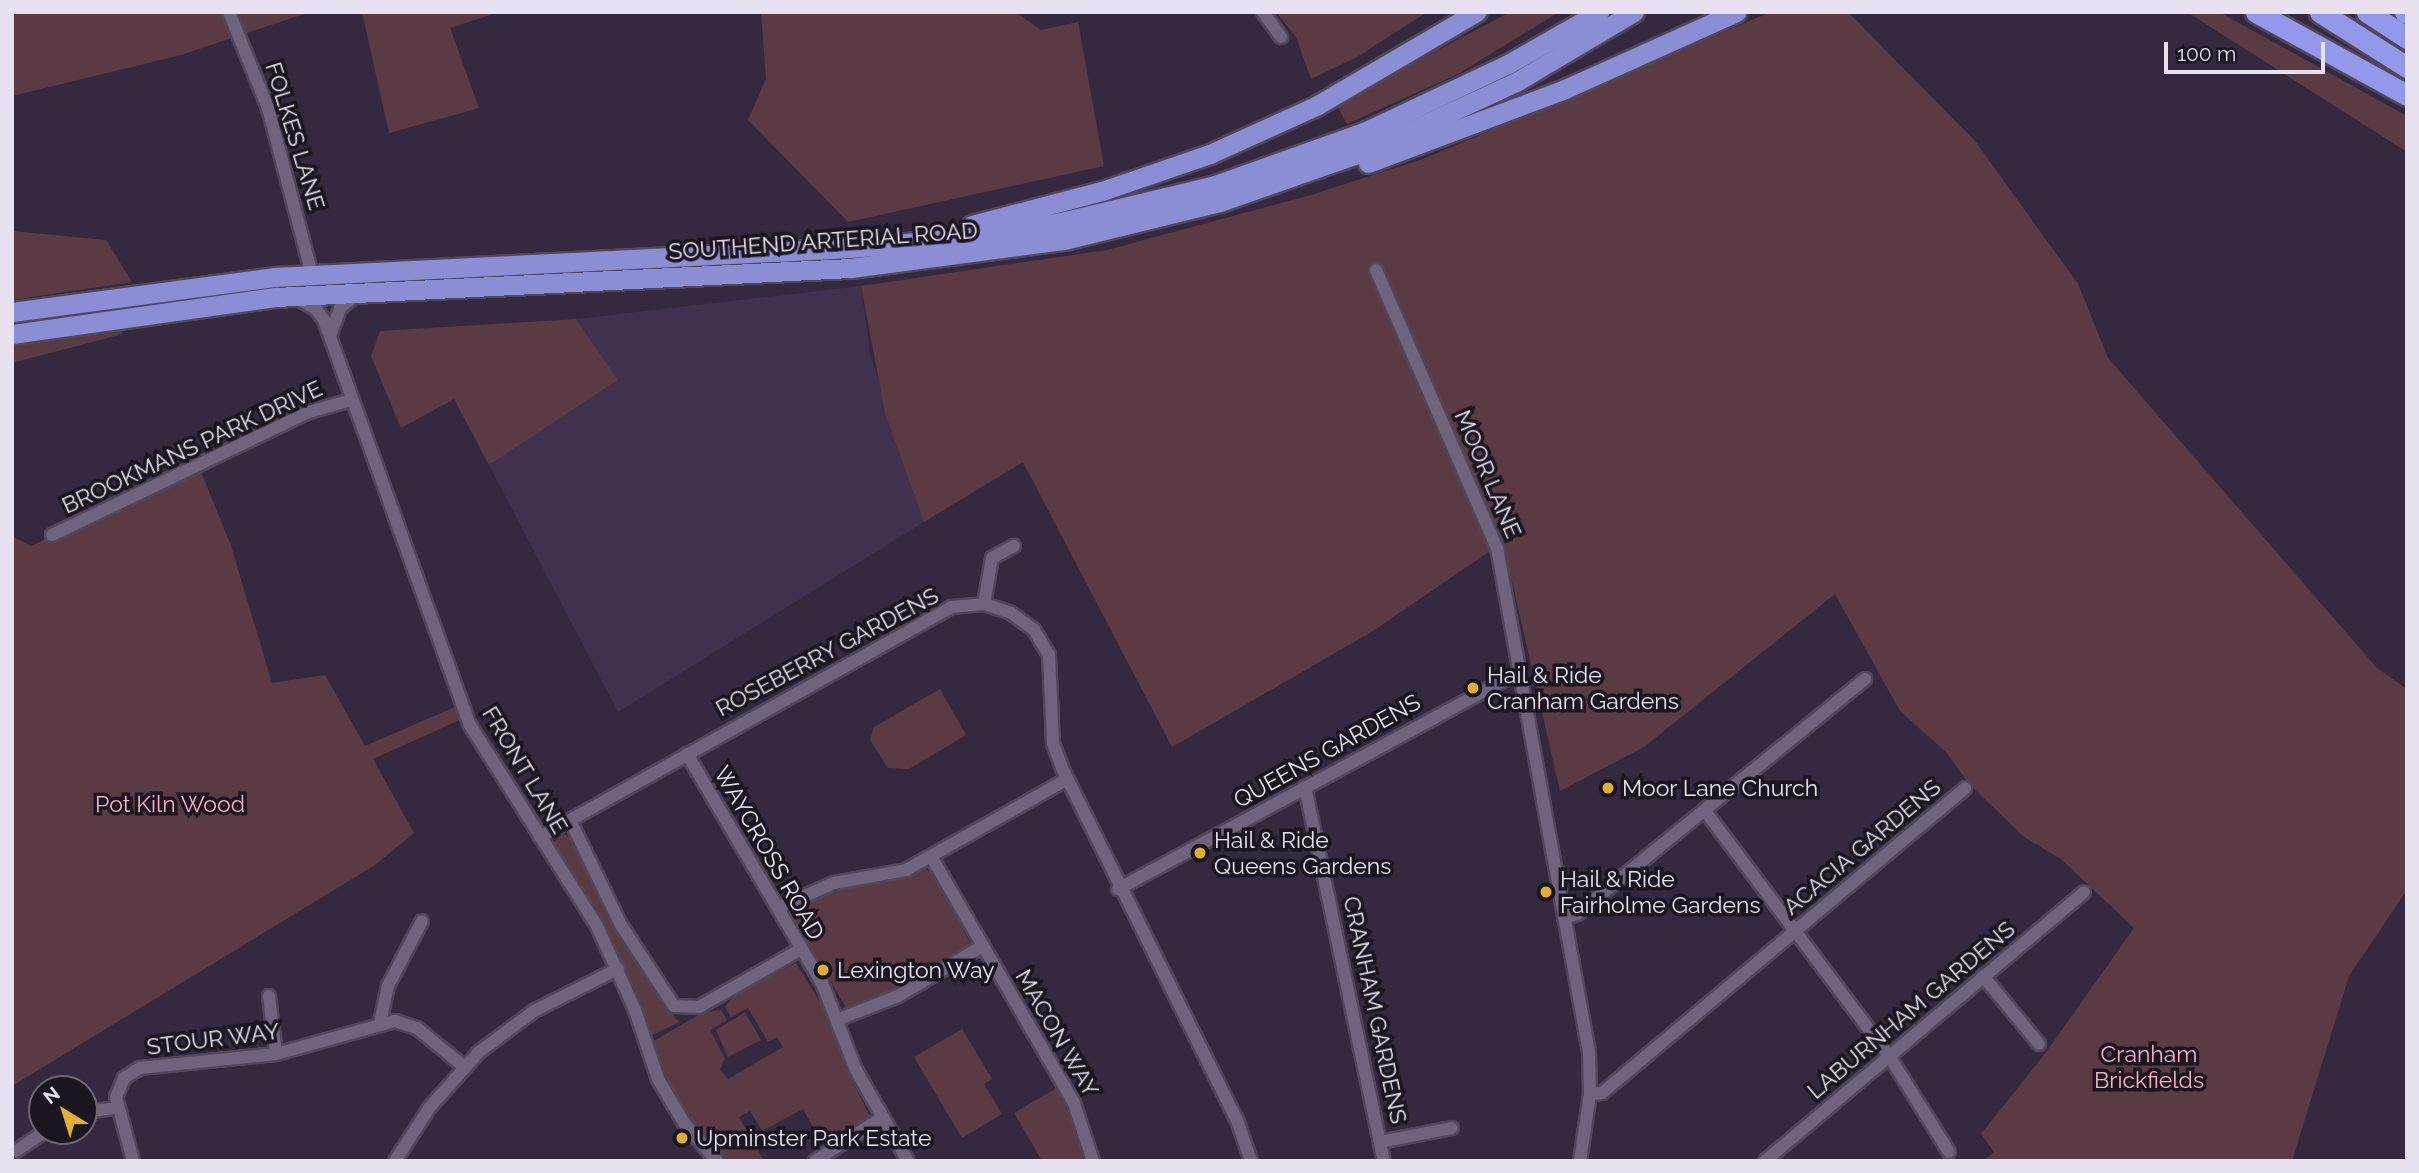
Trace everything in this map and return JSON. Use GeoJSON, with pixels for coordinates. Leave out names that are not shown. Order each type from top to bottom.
{"type":"FeatureCollection","features":[{"type":"Feature","properties":{"kind":"highway"},"geometry":{"type":"LineString","coordinates":[[851,248],[1049,206],[1210,154],[1316,106],[1476,12]]}},
{"type":"Feature","properties":{"kind":"highway","name":"SOUTHEND ARTERIAL ROAD"},"geometry":{"type":"LineString","coordinates":[[12,312],[197,285],[312,274],[851,248],[1012,231],[1112,211],[1228,181],[1414,110],[1598,12]]}},
{"type":"Feature","properties":{"kind":"highway","name":"SOUTHEND ARTERIAL ROAD"},"geometry":{"type":"LineString","coordinates":[[12,334],[276,297],[851,268],[1014,250],[1168,217],[1322,169],[1482,99],[1634,12]]}},
{"type":"Feature","properties":{"kind":"highway"},"geometry":{"type":"LineString","coordinates":[[1014,250],[1118,236],[1223,213],[1456,132],[1736,12]]}},
{"type":"Feature","properties":{"kind":"highway"},"geometry":{"type":"LineString","coordinates":[[2320,12],[2407,67]]}},
{"type":"Feature","properties":{"kind":"highway"},"geometry":{"type":"LineString","coordinates":[[2367,12],[2407,38]]}},
{"type":"Feature","properties":{"kind":"highway"},"geometry":{"type":"LineString","coordinates":[[2260,14],[2407,86]]}},
{"type":"Feature","properties":{"kind":"highway"},"geometry":{"type":"LineString","coordinates":[[2260,14],[2407,95]]}},
{"type":"Feature","properties":{"kind":"street","name":"FOLKES LANE"},"geometry":{"type":"LineString","coordinates":[[229,12],[268,108],[312,274]]}},
{"type":"Feature","properties":{"kind":"street"},"geometry":{"type":"LineString","coordinates":[[1263,12],[1281,37]]}},
{"type":"Feature","properties":{"kind":"street","name":"MOOR LANE"},"geometry":{"type":"LineString","coordinates":[[1376,270],[1497,548],[1589,1052],[1590,1094],[1580,1161]]}},
{"type":"Feature","properties":{"kind":"street"},"geometry":{"type":"LineString","coordinates":[[330,337],[340,308],[365,291]]}},
{"type":"Feature","properties":{"kind":"street","name":"FRONT LANE"},"geometry":{"type":"LineString","coordinates":[[276,297],[310,304],[320,314],[470,725],[576,890],[618,969],[658,1079],[684,1123],[717,1161]]}},
{"type":"Feature","properties":{"kind":"street","name":"BROOKMANS PARK DRIVE"},"geometry":{"type":"LineString","coordinates":[[51,535],[309,412],[351,400]]}},
{"type":"Feature","properties":{"kind":"street"},"geometry":{"type":"LineString","coordinates":[[984,604],[992,558],[1014,546]]}},
{"type":"Feature","properties":{"kind":"street","name":"ROSEBERRY GARDENS"},"geometry":{"type":"LineString","coordinates":[[540,837],[951,607],[984,604],[1020,617],[1045,646],[1053,674],[1053,743],[1066,780],[1118,889],[1237,1120],[1251,1161]]}},
{"type":"Feature","properties":{"kind":"street","name":"QUEENS GARDENS"},"geometry":{"type":"LineString","coordinates":[[1118,889],[1520,672]]}},
{"type":"Feature","properties":{"kind":"street"},"geometry":{"type":"LineString","coordinates":[[1564,918],[1577,914],[1865,679]]}},
{"type":"Feature","properties":{"kind":"street","name":"WAYCROSS ROAD"},"geometry":{"type":"LineString","coordinates":[[687,754],[801,949],[839,1019],[856,1070],[908,1161]]}},
{"type":"Feature","properties":{"kind":"street"},"geometry":{"type":"LineString","coordinates":[[778,908],[817,888],[888,876],[932,858],[1066,780]]}},
{"type":"Feature","properties":{"kind":"street","name":"CRANHAM GARDENS"},"geometry":{"type":"LineString","coordinates":[[1305,787],[1384,1161]]}},
{"type":"Feature","properties":{"kind":"street","name":"ACACIA GARDENS"},"geometry":{"type":"LineString","coordinates":[[1590,1094],[1602,1093],[1965,788]]}},
{"type":"Feature","properties":{"kind":"street"},"geometry":{"type":"LineString","coordinates":[[1705,811],[1889,1056],[1949,1152]]}},
{"type":"Feature","properties":{"kind":"street"},"geometry":{"type":"LineString","coordinates":[[570,820],[621,925],[674,1006],[699,1007],[801,949]]}},
{"type":"Feature","properties":{"kind":"street","name":"MACON WAY"},"geometry":{"type":"LineString","coordinates":[[932,858],[1074,1103],[1093,1161]]}},
{"type":"Feature","properties":{"kind":"street","name":"LABURNHAM GARDENS"},"geometry":{"type":"LineString","coordinates":[[1765,1161],[2084,892]]}},
{"type":"Feature","properties":{"kind":"street"},"geometry":{"type":"LineString","coordinates":[[380,1023],[388,986],[422,921]]}},
{"type":"Feature","properties":{"kind":"street"},"geometry":{"type":"LineString","coordinates":[[839,1019],[898,996],[983,946]]}},
{"type":"Feature","properties":{"kind":"street"},"geometry":{"type":"LineString","coordinates":[[395,1161],[463,1066],[525,1016],[618,969]]}},
{"type":"Feature","properties":{"kind":"street"},"geometry":{"type":"LineString","coordinates":[[1983,976],[2039,1044]]}},
{"type":"Feature","properties":{"kind":"street"},"geometry":{"type":"LineString","coordinates":[[269,996],[276,1054]]}},
{"type":"Feature","properties":{"kind":"street","name":"STOUR WAY"},"geometry":{"type":"LineString","coordinates":[[116,1108],[118,1087],[140,1068],[276,1054],[395,1021],[417,1028],[463,1066]]}},
{"type":"Feature","properties":{"kind":"street"},"geometry":{"type":"LineString","coordinates":[[98,1110],[116,1108],[134,1161]]}},
{"type":"Feature","properties":{"kind":"street"},"geometry":{"type":"LineString","coordinates":[[815,1161],[883,1117]]}},
{"type":"Feature","properties":{"kind":"street"},"geometry":{"type":"LineString","coordinates":[[1380,1142],[1452,1128]]}},
{"type":"Feature","properties":{"kind":"street"},"geometry":{"type":"LineString","coordinates":[[16,1151],[28,1143]]}},
{"type":"Feature","properties":{"kind":"shaded area"},"geometry":{"type":"Polygon","coordinates":[[[861,286],[870,354],[924,522],[618,712],[489,465],[618,380],[576,319],[861,286]]]}},
{"type":"Feature","properties":{"kind":"green space"},"geometry":{"type":"Polygon","coordinates":[[[12,12],[310,12],[181,55],[12,96],[12,12]]]}},
{"type":"Feature","properties":{"kind":"green space"},"geometry":{"type":"Polygon","coordinates":[[[362,12],[499,12],[450,28],[479,108],[389,133],[362,12]]]}},
{"type":"Feature","properties":{"kind":"green space"},"geometry":{"type":"Polygon","coordinates":[[[761,12],[1015,12],[1041,30],[1078,22],[1104,166],[848,222],[748,120],[766,79],[761,12]]]}},
{"type":"Feature","properties":{"kind":"green space"},"geometry":{"type":"Polygon","coordinates":[[[1276,12],[1427,12],[1357,57],[1311,79],[1296,37],[1276,12]]]}},
{"type":"Feature","properties":{"kind":"green space"},"geometry":{"type":"Polygon","coordinates":[[[1510,12],[1559,12],[1458,74],[1347,124],[1336,104],[1510,12]]]}},
{"type":"Feature","properties":{"kind":"green space","name":"Cranham Brickfields"},"geometry":{"type":"Polygon","coordinates":[[[1771,12],[1848,12],[1975,141],[2078,284],[2108,358],[2377,668],[2407,689],[2407,890],[2349,976],[2292,1161],[1983,1161],[1994,1152],[1981,1134],[2044,1055],[2134,928],[2061,859],[2024,837],[1969,784],[1947,753],[1900,711],[1835,594],[1644,747],[1560,791],[1503,542],[1373,631],[1172,747],[1023,462],[924,522],[885,413],[861,286],[1107,250],[1311,195],[1423,159],[1771,12]]]}},
{"type":"Feature","properties":{"kind":"green space"},"geometry":{"type":"Polygon","coordinates":[[[2187,12],[2219,12],[2407,116],[2407,152],[2187,12]]]}},
{"type":"Feature","properties":{"kind":"green space"},"geometry":{"type":"Polygon","coordinates":[[[12,231],[106,240],[132,282],[12,300],[12,231]]]}},
{"type":"Feature","properties":{"kind":"green space"},"geometry":{"type":"Polygon","coordinates":[[[576,319],[618,380],[489,465],[454,399],[401,428],[371,356],[380,331],[576,319]]]}},
{"type":"Feature","properties":{"kind":"green space"},"geometry":{"type":"Polygon","coordinates":[[[118,320],[123,334],[12,363],[12,341],[118,320]]]}},
{"type":"Feature","properties":{"kind":"green space","name":"Pot Kiln Wood"},"geometry":{"type":"Polygon","coordinates":[[[199,467],[231,546],[272,683],[325,675],[365,746],[455,707],[460,720],[373,759],[414,833],[375,865],[12,1086],[12,536],[31,546],[199,467]]]}},
{"type":"Feature","properties":{"kind":"green space"},"geometry":{"type":"Polygon","coordinates":[[[940,689],[966,735],[909,769],[888,768],[870,740],[874,727],[940,689]]]}},
{"type":"Feature","properties":{"kind":"green space"},"geometry":{"type":"Polygon","coordinates":[[[563,833],[572,840],[607,901],[614,926],[659,999],[679,1022],[649,1037],[552,844],[563,833]]]}},
{"type":"Feature","properties":{"kind":"green space"},"geometry":{"type":"Polygon","coordinates":[[[924,869],[935,874],[970,943],[953,959],[895,992],[847,1009],[792,916],[792,908],[835,888],[889,880],[924,869]]]}},
{"type":"Feature","properties":{"kind":"green space"},"geometry":{"type":"Polygon","coordinates":[[[796,963],[830,1018],[845,1066],[872,1120],[843,1139],[839,1133],[822,1143],[803,1109],[762,1131],[750,1111],[739,1117],[764,1161],[726,1161],[685,1113],[663,1076],[652,1042],[702,1013],[721,1010],[727,1020],[710,1030],[725,1058],[720,1069],[728,1079],[783,1047],[777,1037],[768,1042],[748,1008],[731,1017],[725,1007],[736,994],[796,963]]]}},
{"type":"Feature","properties":{"kind":"green space"},"geometry":{"type":"Polygon","coordinates":[[[745,1012],[761,1040],[728,1057],[716,1030],[745,1012]]]}},
{"type":"Feature","properties":{"kind":"green space"},"geometry":{"type":"Polygon","coordinates":[[[962,1029],[992,1079],[984,1084],[1002,1114],[962,1138],[914,1057],[962,1029]]]}},
{"type":"Feature","properties":{"kind":"green space"},"geometry":{"type":"Polygon","coordinates":[[[1057,1088],[1079,1135],[1083,1161],[1042,1161],[1014,1113],[1057,1088]]]}},
{"type":"Feature","properties":{"kind":"place","name":"Hail & Ride Cranham Gardens"},"geometry":{"type":"Point","coordinates":[1473,688]}},
{"type":"Feature","properties":{"kind":"place","name":"Moor Lane Church"},"geometry":{"type":"Point","coordinates":[1608,788]}},
{"type":"Feature","properties":{"kind":"place","name":"Hail & Ride Queens Gardens"},"geometry":{"type":"Point","coordinates":[1200,853]}},
{"type":"Feature","properties":{"kind":"place","name":"Hail & Ride Fairholme Gardens"},"geometry":{"type":"Point","coordinates":[1546,892]}},
{"type":"Feature","properties":{"kind":"place","name":"Lexington Way"},"geometry":{"type":"Point","coordinates":[823,970]}},
{"type":"Feature","properties":{"kind":"place","name":"Upminster Park Estate"},"geometry":{"type":"Point","coordinates":[682,1138]}}]}
